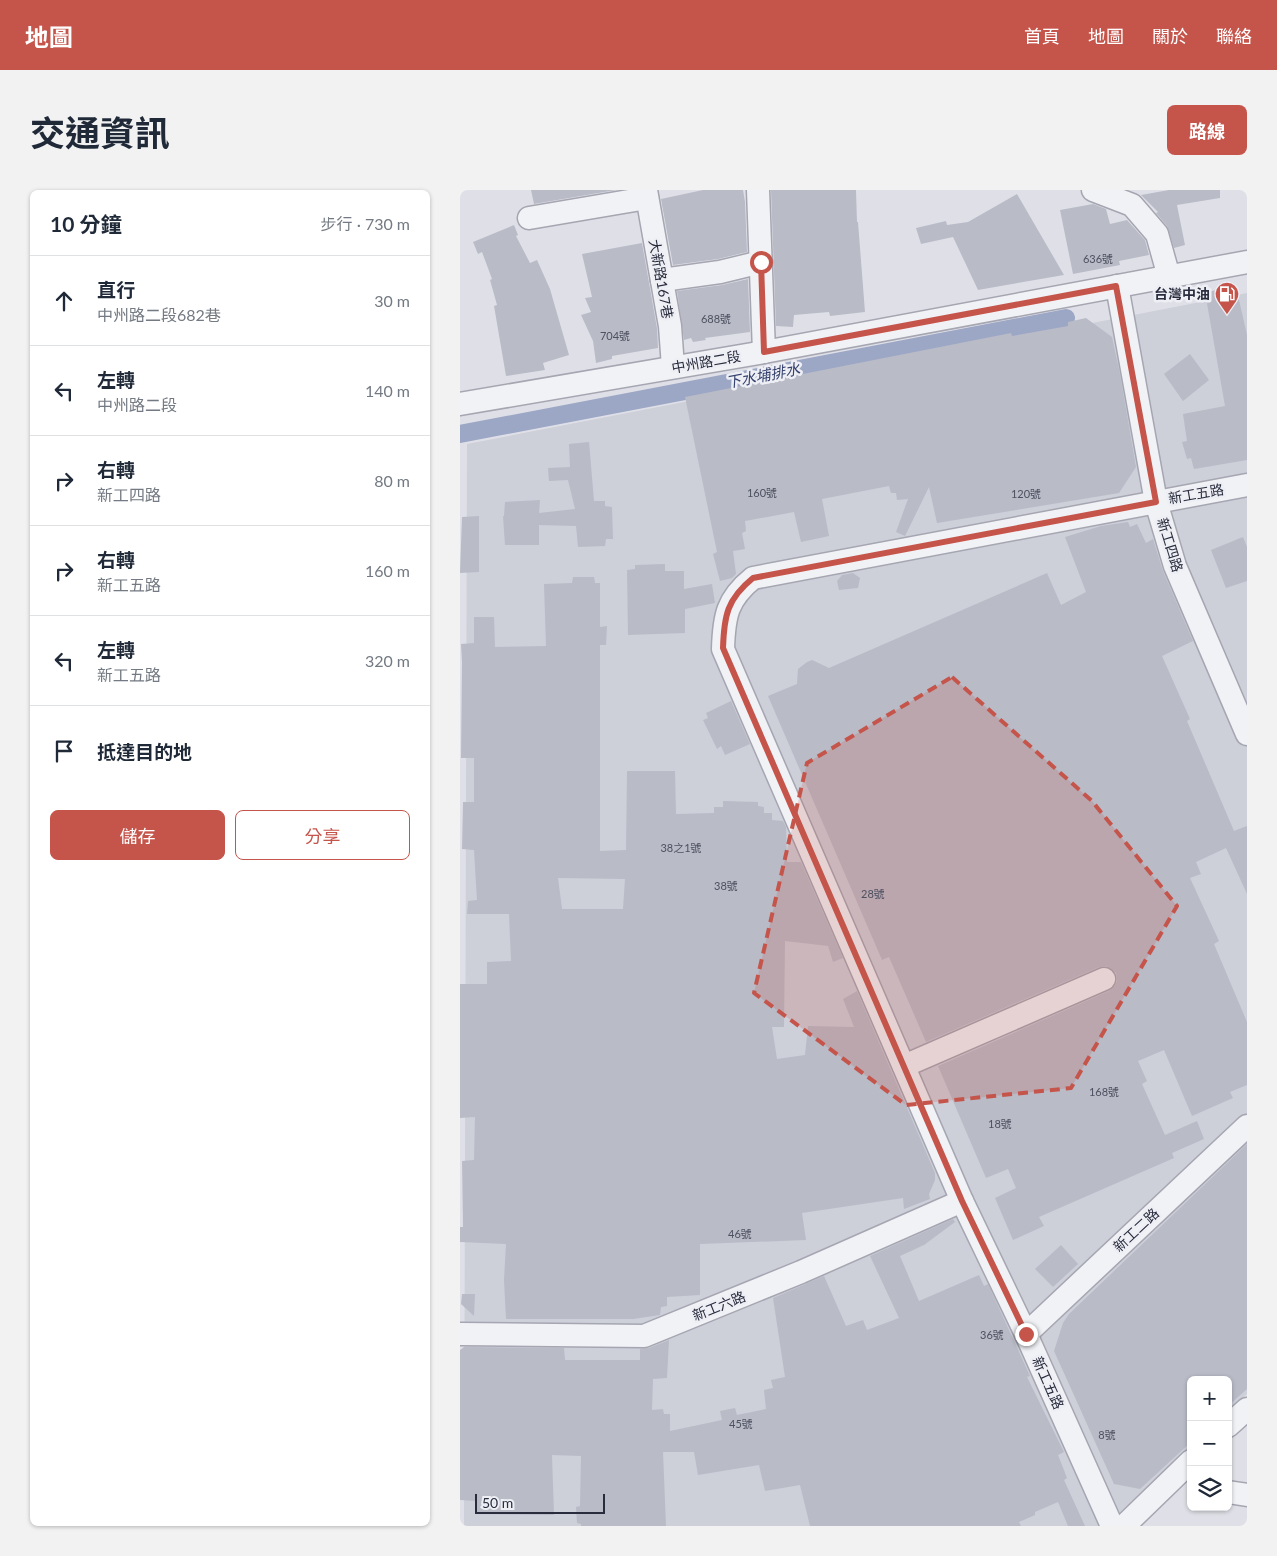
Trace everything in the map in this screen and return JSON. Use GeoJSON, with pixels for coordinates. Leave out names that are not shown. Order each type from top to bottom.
{"type":"FeatureCollection","features":[{"type":"Feature","properties":{"kind":"street"},"geometry":{"type":"LineString","coordinates":[[758,190],[764,352]]}},
{"type":"Feature","properties":{"kind":"street"},"geometry":{"type":"LineString","coordinates":[[1093,190],[1132,205],[1158,234],[1169,277]]}},
{"type":"Feature","properties":{"kind":"street"},"geometry":{"type":"LineString","coordinates":[[529,218],[647,194]]}},
{"type":"Feature","properties":{"kind":"street","name":"大新路167巷"},"geometry":{"type":"LineString","coordinates":[[647,194],[672,341],[673,368]]}},
{"type":"Feature","properties":{"kind":"street"},"geometry":{"type":"LineString","coordinates":[[662,280],[720,272],[761,262]]}},
{"type":"Feature","properties":{"kind":"street","name":"中州路二段"},"geometry":{"type":"LineString","coordinates":[[460,404],[764,352],[1247,262]]}},
{"type":"Feature","properties":{"kind":"street","name":"新工四路"},"geometry":{"type":"LineString","coordinates":[[1116,286],[1156,502],[1175,566],[1247,734]]}},
{"type":"Feature","properties":{"kind":"street","name":"新工五路"},"geometry":{"type":"LineString","coordinates":[[1112,1526],[1026,1334],[962,1201],[723,648],[723,624],[731,601],[742,587],[753,578],[1247,485]]}},
{"type":"Feature","properties":{"kind":"street"},"geometry":{"type":"LineString","coordinates":[[904,1066],[1104,979]]}},
{"type":"Feature","properties":{"kind":"street","name":"新工二路"},"geometry":{"type":"LineString","coordinates":[[1026,1334],[1247,1126]]}},
{"type":"Feature","properties":{"kind":"street","name":"新工六路"},"geometry":{"type":"LineString","coordinates":[[460,1334],[644,1336],[718,1307],[962,1201]]}},
{"type":"Feature","properties":{"kind":"street"},"geometry":{"type":"LineString","coordinates":[[1232,1422],[1247,1409]]}},
{"type":"Feature","properties":{"kind":"street"},"geometry":{"type":"LineString","coordinates":[[1124,1526],[1187,1466]]}},
{"type":"Feature","properties":{"kind":"street"},"geometry":{"type":"LineString","coordinates":[[1166,1484],[1187,1487]]}},
{"type":"Feature","properties":{"kind":"street"},"geometry":{"type":"LineString","coordinates":[[1232,1493],[1247,1495]]}},
{"type":"Feature","properties":{"kind":"highlighted area"},"geometry":{"type":"Polygon","coordinates":[[[952,677],[1092,801],[1177,906],[1071,1088],[906,1105],[754,993],[807,763],[952,677]]]}},
{"type":"Feature","properties":{"kind":"shaded area"},"geometry":{"type":"Polygon","coordinates":[[[1247,293],[1247,1394],[1232,1407],[1232,1376],[1187,1376],[1187,1450],[1106,1526],[464,1526],[467,444],[1247,293]]]}},
{"type":"Feature","properties":{"kind":"building"},"geometry":{"type":"Polygon","coordinates":[[[531,190],[616,190],[534,204],[531,190]]]}},
{"type":"Feature","properties":{"kind":"building"},"geometry":{"type":"Polygon","coordinates":[[[703,190],[743,190],[747,252],[718,259],[673,265],[661,199],[703,190]]]}},
{"type":"Feature","properties":{"kind":"building"},"geometry":{"type":"Polygon","coordinates":[[[771,190],[856,190],[865,312],[830,316],[829,312],[794,315],[793,327],[776,326],[771,190]]]}},
{"type":"Feature","properties":{"kind":"building"},"geometry":{"type":"Polygon","coordinates":[[[1169,190],[1220,190],[1220,198],[1177,205],[1185,245],[1174,248],[1167,226],[1156,213],[1158,212],[1141,195],[1169,190]]]}},
{"type":"Feature","properties":{"kind":"building"},"geometry":{"type":"Polygon","coordinates":[[[1017,194],[1064,275],[978,290],[953,237],[921,244],[916,228],[946,221],[947,225],[968,222],[1017,194]]]}},
{"type":"Feature","properties":{"kind":"building"},"geometry":{"type":"Polygon","coordinates":[[[1093,204],[1106,209],[1110,224],[1127,220],[1145,240],[1149,255],[1119,261],[1120,265],[1073,274],[1060,210],[1093,204]]]}},
{"type":"Feature","properties":{"kind":"building"},"geometry":{"type":"Polygon","coordinates":[[[514,225],[518,235],[516,236],[530,263],[537,260],[550,289],[569,355],[543,363],[545,370],[506,376],[494,306],[497,305],[490,280],[492,279],[482,252],[478,254],[473,242],[514,225]]]}},
{"type":"Feature","properties":{"kind":"building"},"geometry":{"type":"Polygon","coordinates":[[[642,243],[657,328],[658,348],[612,356],[612,359],[596,363],[593,341],[581,315],[591,312],[585,298],[592,297],[582,254],[642,243]]]}},
{"type":"Feature","properties":{"kind":"building"},"geometry":{"type":"Polygon","coordinates":[[[748,279],[750,332],[705,338],[706,340],[693,342],[691,338],[684,340],[677,291],[722,285],[748,279]]]}},
{"type":"Feature","properties":{"kind":"building"},"geometry":{"type":"Polygon","coordinates":[[[1236,287],[1247,335],[1247,460],[1194,469],[1191,458],[1187,459],[1182,442],[1187,441],[1183,414],[1225,406],[1205,292],[1236,287]]]}},
{"type":"Feature","properties":{"kind":"building"},"geometry":{"type":"Polygon","coordinates":[[[1086,318],[1112,337],[1120,374],[1136,467],[1119,493],[937,523],[929,487],[905,536],[896,532],[908,499],[897,500],[896,493],[891,493],[889,486],[822,499],[829,536],[801,542],[794,512],[745,521],[746,531],[742,533],[745,549],[733,551],[736,574],[732,578],[720,581],[713,554],[717,552],[685,397],[1011,333],[1012,336],[1068,326],[1068,322],[1086,318]]]}},
{"type":"Feature","properties":{"kind":"building"},"geometry":{"type":"Polygon","coordinates":[[[1190,354],[1209,380],[1183,401],[1164,374],[1190,354]]]}},
{"type":"Feature","properties":{"kind":"building"},"geometry":{"type":"Polygon","coordinates":[[[589,442],[594,501],[605,501],[605,506],[612,507],[613,539],[606,539],[605,546],[578,547],[576,526],[539,525],[539,545],[505,545],[503,516],[505,502],[540,500],[539,513],[575,509],[568,480],[549,481],[548,468],[570,467],[569,444],[589,442]]]}},
{"type":"Feature","properties":{"kind":"building"},"geometry":{"type":"Polygon","coordinates":[[[479,516],[479,572],[460,573],[462,517],[479,516]]]}},
{"type":"Feature","properties":{"kind":"building"},"geometry":{"type":"Polygon","coordinates":[[[1128,522],[1130,527],[1137,524],[1146,543],[1153,539],[1163,571],[1193,641],[1162,656],[1190,719],[1187,721],[1234,831],[1247,826],[1247,894],[1226,848],[1196,862],[1201,874],[1190,878],[1219,941],[1214,944],[1247,1022],[1247,1085],[1230,1092],[1233,1098],[1192,1116],[1164,1050],[1138,1061],[1147,1081],[1142,1084],[1165,1135],[1197,1121],[1204,1139],[1172,1153],[1174,1158],[1039,1217],[1044,1226],[1013,1240],[995,1198],[1016,1188],[1008,1169],[986,1178],[938,1066],[1109,991],[1117,981],[1116,973],[1106,966],[1099,967],[926,1042],[889,957],[882,960],[768,696],[797,684],[798,669],[807,662],[812,660],[829,668],[1047,573],[1061,605],[1086,592],[1065,537],[1101,526],[1128,522]]]}},
{"type":"Feature","properties":{"kind":"building"},"geometry":{"type":"Polygon","coordinates":[[[1243,537],[1247,547],[1247,581],[1226,588],[1211,550],[1243,537]]]}},
{"type":"Feature","properties":{"kind":"building"},"geometry":{"type":"Polygon","coordinates":[[[665,564],[665,571],[684,571],[684,589],[712,584],[715,603],[685,609],[685,633],[628,635],[627,570],[635,569],[635,565],[665,564]]]}},
{"type":"Feature","properties":{"kind":"building"},"geometry":{"type":"Polygon","coordinates":[[[853,573],[860,578],[858,588],[839,590],[837,581],[842,575],[853,573]]]}},
{"type":"Feature","properties":{"kind":"building"},"geometry":{"type":"Polygon","coordinates":[[[573,577],[594,577],[595,583],[600,583],[600,627],[607,626],[606,645],[600,645],[600,851],[626,850],[627,771],[675,771],[676,814],[714,813],[714,807],[723,807],[723,801],[758,802],[758,806],[764,807],[764,813],[772,813],[772,820],[783,821],[786,827],[787,862],[801,862],[843,958],[833,962],[828,946],[785,941],[784,1027],[772,1027],[777,1059],[805,1055],[808,1026],[854,1027],[843,999],[857,991],[935,1173],[935,1180],[929,1194],[930,1199],[904,1209],[903,1198],[802,1213],[806,1240],[700,1244],[700,1295],[667,1297],[667,1306],[661,1307],[660,1315],[633,1319],[506,1319],[504,1280],[506,1244],[460,1242],[460,1227],[463,1227],[462,1161],[474,1160],[475,1117],[460,1118],[460,984],[487,984],[487,962],[511,961],[509,914],[467,914],[468,901],[477,900],[474,850],[462,849],[463,802],[474,802],[474,758],[461,758],[461,644],[474,643],[474,617],[494,617],[495,647],[546,646],[544,584],[572,583],[573,577]],[[558,878],[562,909],[623,909],[625,879],[558,878]]]}},
{"type":"Feature","properties":{"kind":"building"},"geometry":{"type":"Polygon","coordinates":[[[731,701],[750,744],[725,755],[721,746],[717,749],[703,720],[708,718],[706,713],[731,701]]]}},
{"type":"Feature","properties":{"kind":"building"},"geometry":{"type":"Polygon","coordinates":[[[1247,1144],[1247,1389],[1232,1402],[1232,1376],[1187,1376],[1187,1446],[1140,1489],[1114,1484],[1054,1351],[1063,1323],[1069,1314],[1247,1144]]]}},
{"type":"Feature","properties":{"kind":"building"},"geometry":{"type":"Polygon","coordinates":[[[953,1219],[955,1222],[924,1245],[900,1256],[919,1301],[979,1275],[984,1286],[988,1284],[1030,1376],[1027,1377],[1064,1452],[1058,1455],[1067,1478],[1064,1480],[1085,1526],[1068,1526],[1058,1502],[1035,1512],[1035,1515],[1019,1522],[1021,1526],[810,1526],[800,1485],[765,1491],[759,1465],[698,1475],[694,1452],[663,1452],[666,1526],[581,1526],[581,1524],[577,1523],[576,1507],[580,1506],[581,1456],[552,1455],[554,1515],[476,1514],[476,1501],[460,1500],[460,1350],[464,1347],[564,1348],[565,1360],[640,1360],[640,1349],[649,1348],[669,1340],[667,1378],[653,1379],[652,1410],[663,1409],[664,1414],[670,1414],[670,1431],[722,1420],[720,1411],[735,1408],[737,1415],[766,1409],[764,1390],[773,1388],[771,1380],[785,1377],[773,1298],[824,1276],[846,1326],[863,1320],[867,1330],[899,1318],[870,1256],[953,1219]]]}},
{"type":"Feature","properties":{"kind":"building"},"geometry":{"type":"Polygon","coordinates":[[[1061,1245],[1078,1264],[1053,1287],[1035,1269],[1061,1245]]]}},
{"type":"Feature","properties":{"kind":"building"},"geometry":{"type":"Polygon","coordinates":[[[462,1294],[475,1294],[474,1316],[461,1304],[462,1294]]]}},
{"type":"Feature","properties":{"kind":"waterway","name":"下水埔排水"},"geometry":{"type":"LineString","coordinates":[[460,434],[1066,318]]}},
{"type":"Feature","properties":{"kind":"place","name":"台灣中油"},"geometry":{"type":"Point","coordinates":[1227,315]}},
{"type":"Feature","properties":{"kind":"route"},"geometry":{"type":"LineString","coordinates":[[761,262],[764,352],[1116,286],[1156,502],[753,578],[742,587],[731,601],[723,624],[723,648],[962,1201],[1026,1334]]}}]}
